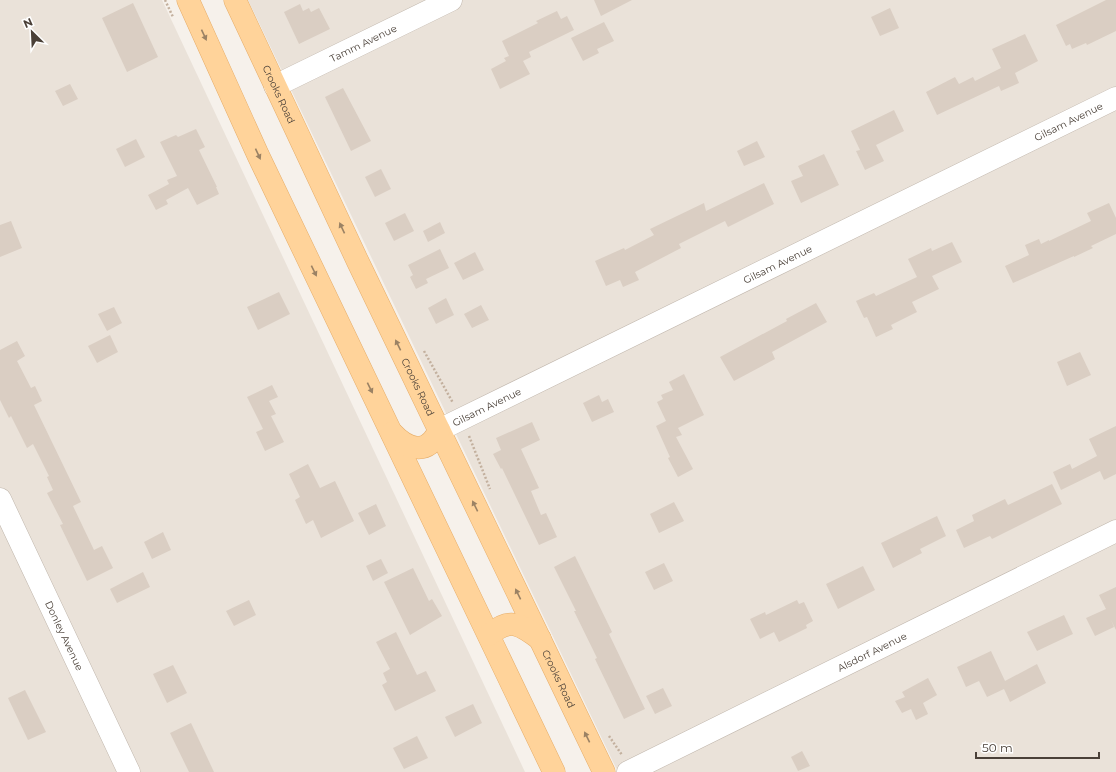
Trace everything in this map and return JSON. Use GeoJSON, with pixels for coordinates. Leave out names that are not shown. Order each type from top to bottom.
{"type":"FeatureCollection","features":[{"type":"Feature","properties":{"kind":"main road"},"geometry":{"type":"LineString","coordinates":[[188,0],[258,155],[554,772]]}},
{"type":"Feature","properties":{"kind":"main road","name":"Crooks Road"},"geometry":{"type":"LineString","coordinates":[[235,0],[439,430],[604,772]]}},
{"type":"Feature","properties":{"kind":"main road"},"geometry":{"type":"LineString","coordinates":[[391,432],[407,446],[415,448],[430,444],[436,438],[439,430]]}},
{"type":"Feature","properties":{"kind":"main road"},"geometry":{"type":"LineString","coordinates":[[489,635],[503,626],[512,624],[524,626],[540,639]]}},
{"type":"Feature","properties":{"kind":"street","name":"Tamm Avenue"},"geometry":{"type":"LineString","coordinates":[[275,86],[451,0]]}},
{"type":"Feature","properties":{"kind":"street","name":"Gilsam Avenue"},"geometry":{"type":"LineString","coordinates":[[439,430],[1116,98]]}},
{"type":"Feature","properties":{"kind":"street","name":"Donley Avenue"},"geometry":{"type":"LineString","coordinates":[[0,499],[129,772]]}},
{"type":"Feature","properties":{"kind":"street","name":"Alsdorf Avenue"},"geometry":{"type":"LineString","coordinates":[[625,764],[1116,531]]}},
{"type":"Feature","properties":{"kind":"path"},"geometry":{"type":"LineString","coordinates":[[468,433],[472,444]]}},
{"type":"Feature","properties":{"kind":"path"},"geometry":{"type":"LineString","coordinates":[[619,749],[625,764]]}},
{"type":"Feature","properties":{"kind":"shaded area"},"geometry":{"type":"Polygon","coordinates":[[[0,0],[162,0],[525,772],[0,772],[0,0]]]}},
{"type":"Feature","properties":{"kind":"shaded area"},"geometry":{"type":"Polygon","coordinates":[[[248,0],[1116,0],[1116,772],[618,772],[248,0]]]}},
{"type":"Feature","properties":{"kind":"building"},"geometry":{"type":"Polygon","coordinates":[[[594,0],[632,0],[601,16],[594,0]]]}},
{"type":"Feature","properties":{"kind":"building"},"geometry":{"type":"Polygon","coordinates":[[[1106,0],[1116,0],[1116,31],[1087,45],[1086,43],[1072,49],[1070,44],[1066,46],[1056,25],[1106,0]]]}},
{"type":"Feature","properties":{"kind":"building"},"geometry":{"type":"Polygon","coordinates":[[[133,3],[158,57],[127,72],[102,18],[133,3]]]}},
{"type":"Feature","properties":{"kind":"building"},"geometry":{"type":"Polygon","coordinates":[[[300,4],[303,11],[309,8],[311,12],[319,8],[330,29],[299,44],[284,12],[300,4]]]}},
{"type":"Feature","properties":{"kind":"building"},"geometry":{"type":"Polygon","coordinates":[[[890,8],[899,28],[880,36],[871,17],[890,8]]]}},
{"type":"Feature","properties":{"kind":"building"},"geometry":{"type":"Polygon","coordinates":[[[557,11],[561,19],[567,16],[574,30],[529,52],[531,57],[523,61],[530,74],[500,89],[491,69],[506,61],[504,58],[509,56],[502,41],[538,23],[536,21],[557,11]]]}},
{"type":"Feature","properties":{"kind":"building"},"geometry":{"type":"Polygon","coordinates":[[[604,22],[614,41],[597,49],[599,53],[583,61],[571,38],[604,22]]]}},
{"type":"Feature","properties":{"kind":"building"},"geometry":{"type":"Polygon","coordinates":[[[1025,34],[1038,61],[1015,73],[1019,83],[1001,91],[999,86],[937,115],[926,92],[955,77],[959,84],[973,77],[975,81],[1001,68],[992,49],[1025,34]]]}},
{"type":"Feature","properties":{"kind":"building"},"geometry":{"type":"Polygon","coordinates":[[[70,84],[78,99],[63,106],[55,91],[70,84]]]}},
{"type":"Feature","properties":{"kind":"building"},"geometry":{"type":"Polygon","coordinates":[[[343,88],[371,141],[351,151],[325,97],[343,88]]]}},
{"type":"Feature","properties":{"kind":"building"},"geometry":{"type":"Polygon","coordinates":[[[894,110],[904,131],[876,145],[884,161],[865,170],[856,151],[860,150],[851,131],[894,110]]]}},
{"type":"Feature","properties":{"kind":"building"},"geometry":{"type":"Polygon","coordinates":[[[196,129],[205,147],[199,150],[219,194],[197,205],[188,188],[166,200],[168,204],[156,210],[148,195],[169,184],[167,180],[177,176],[160,142],[176,135],[178,137],[196,129]]]}},
{"type":"Feature","properties":{"kind":"building"},"geometry":{"type":"Polygon","coordinates":[[[136,139],[145,157],[125,167],[116,149],[136,139]]]}},
{"type":"Feature","properties":{"kind":"building"},"geometry":{"type":"Polygon","coordinates":[[[757,141],[765,157],[744,166],[737,151],[757,141]]]}},
{"type":"Feature","properties":{"kind":"building"},"geometry":{"type":"Polygon","coordinates":[[[824,154],[839,185],[801,203],[791,181],[803,176],[798,166],[824,154]]]}},
{"type":"Feature","properties":{"kind":"building"},"geometry":{"type":"Polygon","coordinates":[[[381,169],[391,189],[375,197],[365,177],[381,169]]]}},
{"type":"Feature","properties":{"kind":"building"},"geometry":{"type":"Polygon","coordinates":[[[764,183],[774,204],[728,227],[725,221],[679,244],[681,248],[635,272],[639,280],[623,287],[620,280],[606,286],[595,261],[624,248],[625,250],[654,235],[650,229],[704,203],[706,211],[764,183]]]}},
{"type":"Feature","properties":{"kind":"building"},"geometry":{"type":"Polygon","coordinates":[[[1109,203],[1116,218],[1116,234],[1091,246],[1093,248],[1013,283],[1005,266],[1029,255],[1025,245],[1039,239],[1041,244],[1091,221],[1087,213],[1109,203]]]}},
{"type":"Feature","properties":{"kind":"building"},"geometry":{"type":"Polygon","coordinates":[[[405,213],[414,231],[394,241],[385,223],[405,213]]]}},
{"type":"Feature","properties":{"kind":"building"},"geometry":{"type":"Polygon","coordinates":[[[11,221],[22,248],[0,257],[0,225],[11,221]]]}},
{"type":"Feature","properties":{"kind":"building"},"geometry":{"type":"Polygon","coordinates":[[[440,222],[445,233],[428,242],[423,231],[440,222]]]}},
{"type":"Feature","properties":{"kind":"building"},"geometry":{"type":"Polygon","coordinates":[[[952,242],[962,262],[932,276],[939,289],[912,302],[917,312],[891,325],[893,329],[876,337],[867,317],[864,318],[856,301],[874,293],[876,296],[917,277],[908,259],[931,248],[932,251],[952,242]]]}},
{"type":"Feature","properties":{"kind":"building"},"geometry":{"type":"Polygon","coordinates":[[[440,249],[449,268],[426,279],[428,283],[416,289],[410,277],[413,275],[408,265],[440,249]]]}},
{"type":"Feature","properties":{"kind":"building"},"geometry":{"type":"Polygon","coordinates":[[[475,252],[484,270],[463,280],[454,263],[475,252]]]}},
{"type":"Feature","properties":{"kind":"building"},"geometry":{"type":"Polygon","coordinates":[[[279,292],[290,314],[258,330],[247,307],[279,292]]]}},
{"type":"Feature","properties":{"kind":"building"},"geometry":{"type":"Polygon","coordinates":[[[446,298],[454,315],[436,324],[428,308],[446,298]]]}},
{"type":"Feature","properties":{"kind":"building"},"geometry":{"type":"Polygon","coordinates":[[[816,303],[827,322],[772,352],[775,359],[734,381],[720,357],[787,321],[786,319],[816,303]]]}},
{"type":"Feature","properties":{"kind":"building"},"geometry":{"type":"Polygon","coordinates":[[[481,305],[489,320],[472,328],[464,314],[481,305]]]}},
{"type":"Feature","properties":{"kind":"building"},"geometry":{"type":"Polygon","coordinates":[[[114,307],[122,323],[107,331],[98,314],[114,307]]]}},
{"type":"Feature","properties":{"kind":"building"},"geometry":{"type":"Polygon","coordinates":[[[110,335],[118,352],[97,363],[88,346],[110,335]]]}},
{"type":"Feature","properties":{"kind":"building"},"geometry":{"type":"Polygon","coordinates":[[[17,341],[25,356],[17,361],[31,388],[35,386],[42,401],[34,405],[81,502],[73,506],[94,550],[102,546],[113,568],[87,581],[60,525],[63,524],[47,493],[53,490],[47,477],[49,476],[33,444],[27,448],[11,416],[9,418],[0,400],[0,350],[17,341]]]}},
{"type":"Feature","properties":{"kind":"building"},"geometry":{"type":"Polygon","coordinates":[[[1080,352],[1091,375],[1067,386],[1057,362],[1080,352]]]}},
{"type":"Feature","properties":{"kind":"building"},"geometry":{"type":"Polygon","coordinates":[[[684,374],[704,415],[678,428],[682,435],[676,437],[693,469],[678,477],[668,458],[670,457],[656,426],[666,421],[657,402],[663,399],[661,395],[673,390],[669,382],[684,374]]]}},
{"type":"Feature","properties":{"kind":"building"},"geometry":{"type":"Polygon","coordinates":[[[272,385],[278,397],[269,401],[276,414],[271,416],[284,442],[265,451],[256,432],[263,429],[247,397],[272,385]]]}},
{"type":"Feature","properties":{"kind":"building"},"geometry":{"type":"Polygon","coordinates":[[[599,395],[602,402],[608,399],[614,412],[592,422],[583,403],[599,395]]]}},
{"type":"Feature","properties":{"kind":"building"},"geometry":{"type":"Polygon","coordinates":[[[532,422],[540,440],[521,449],[539,488],[531,491],[541,515],[546,513],[557,537],[539,545],[502,468],[501,469],[493,454],[501,450],[496,438],[532,422]]]}},
{"type":"Feature","properties":{"kind":"building"},"geometry":{"type":"Polygon","coordinates":[[[1116,426],[1116,474],[1104,480],[1100,471],[1061,490],[1053,472],[1070,464],[1072,469],[1097,456],[1089,439],[1116,426]]]}},
{"type":"Feature","properties":{"kind":"building"},"geometry":{"type":"Polygon","coordinates":[[[308,464],[320,488],[335,481],[354,521],[321,538],[313,520],[306,524],[295,500],[300,497],[289,474],[308,464]]]}},
{"type":"Feature","properties":{"kind":"building"},"geometry":{"type":"Polygon","coordinates":[[[1052,484],[1062,504],[992,539],[990,536],[964,548],[956,530],[974,521],[972,515],[1005,499],[1008,505],[1052,484]]]}},
{"type":"Feature","properties":{"kind":"building"},"geometry":{"type":"Polygon","coordinates":[[[674,502],[684,521],[659,533],[650,514],[674,502]]]}},
{"type":"Feature","properties":{"kind":"building"},"geometry":{"type":"Polygon","coordinates":[[[376,504],[386,526],[369,535],[358,513],[376,504]]]}},
{"type":"Feature","properties":{"kind":"building"},"geometry":{"type":"Polygon","coordinates":[[[937,516],[946,536],[920,549],[922,553],[893,568],[881,543],[937,516]]]}},
{"type":"Feature","properties":{"kind":"building"},"geometry":{"type":"Polygon","coordinates":[[[163,532],[171,550],[152,559],[144,542],[163,532]]]}},
{"type":"Feature","properties":{"kind":"building"},"geometry":{"type":"Polygon","coordinates":[[[575,556],[612,632],[609,634],[645,709],[624,719],[595,659],[597,658],[574,611],[576,611],[554,567],[575,556]]]}},
{"type":"Feature","properties":{"kind":"building"},"geometry":{"type":"Polygon","coordinates":[[[381,559],[388,573],[373,581],[366,566],[381,559]]]}},
{"type":"Feature","properties":{"kind":"building"},"geometry":{"type":"Polygon","coordinates":[[[664,563],[673,581],[654,590],[645,572],[664,563]]]}},
{"type":"Feature","properties":{"kind":"building"},"geometry":{"type":"Polygon","coordinates":[[[863,566],[875,590],[838,609],[826,584],[863,566]]]}},
{"type":"Feature","properties":{"kind":"building"},"geometry":{"type":"Polygon","coordinates":[[[413,568],[429,601],[432,599],[442,616],[410,635],[384,582],[413,568]]]}},
{"type":"Feature","properties":{"kind":"building"},"geometry":{"type":"Polygon","coordinates":[[[143,572],[150,587],[117,603],[110,589],[143,572]]]}},
{"type":"Feature","properties":{"kind":"building"},"geometry":{"type":"Polygon","coordinates":[[[1116,587],[1116,630],[1111,620],[1114,627],[1095,636],[1086,618],[1106,609],[1099,595],[1116,587]]]}},
{"type":"Feature","properties":{"kind":"building"},"geometry":{"type":"Polygon","coordinates":[[[249,600],[256,615],[234,626],[226,611],[249,600]]]}},
{"type":"Feature","properties":{"kind":"building"},"geometry":{"type":"Polygon","coordinates":[[[797,600],[799,604],[804,602],[813,621],[806,625],[807,628],[779,642],[774,632],[760,639],[750,619],[765,612],[766,615],[797,600]]]}},
{"type":"Feature","properties":{"kind":"building"},"geometry":{"type":"Polygon","coordinates":[[[1064,615],[1073,634],[1037,651],[1027,632],[1064,615]]]}},
{"type":"Feature","properties":{"kind":"building"},"geometry":{"type":"Polygon","coordinates":[[[396,632],[417,675],[426,671],[436,691],[395,711],[382,685],[387,682],[383,673],[390,669],[376,642],[396,632]]]}},
{"type":"Feature","properties":{"kind":"building"},"geometry":{"type":"Polygon","coordinates":[[[991,651],[1005,681],[1037,664],[1046,683],[1010,702],[1004,689],[987,697],[979,681],[966,687],[957,667],[991,651]]]}},
{"type":"Feature","properties":{"kind":"building"},"geometry":{"type":"Polygon","coordinates":[[[173,665],[187,693],[167,703],[153,674],[173,665]]]}},
{"type":"Feature","properties":{"kind":"building"},"geometry":{"type":"Polygon","coordinates":[[[928,678],[937,695],[923,703],[928,714],[916,720],[911,709],[902,713],[895,701],[905,697],[902,692],[928,678]]]}},
{"type":"Feature","properties":{"kind":"building"},"geometry":{"type":"Polygon","coordinates":[[[663,688],[672,706],[655,714],[646,696],[663,688]]]}},
{"type":"Feature","properties":{"kind":"building"},"geometry":{"type":"Polygon","coordinates":[[[25,690],[46,732],[28,740],[8,698],[25,690]]]}},
{"type":"Feature","properties":{"kind":"building"},"geometry":{"type":"Polygon","coordinates":[[[473,704],[482,723],[455,737],[445,717],[473,704]]]}},
{"type":"Feature","properties":{"kind":"building"},"geometry":{"type":"Polygon","coordinates":[[[191,723],[214,772],[189,772],[170,733],[191,723]]]}},
{"type":"Feature","properties":{"kind":"building"},"geometry":{"type":"Polygon","coordinates":[[[417,736],[428,758],[404,769],[393,748],[417,736]]]}},
{"type":"Feature","properties":{"kind":"building"},"geometry":{"type":"Polygon","coordinates":[[[802,751],[810,766],[798,771],[791,757],[802,751]]]}}]}
